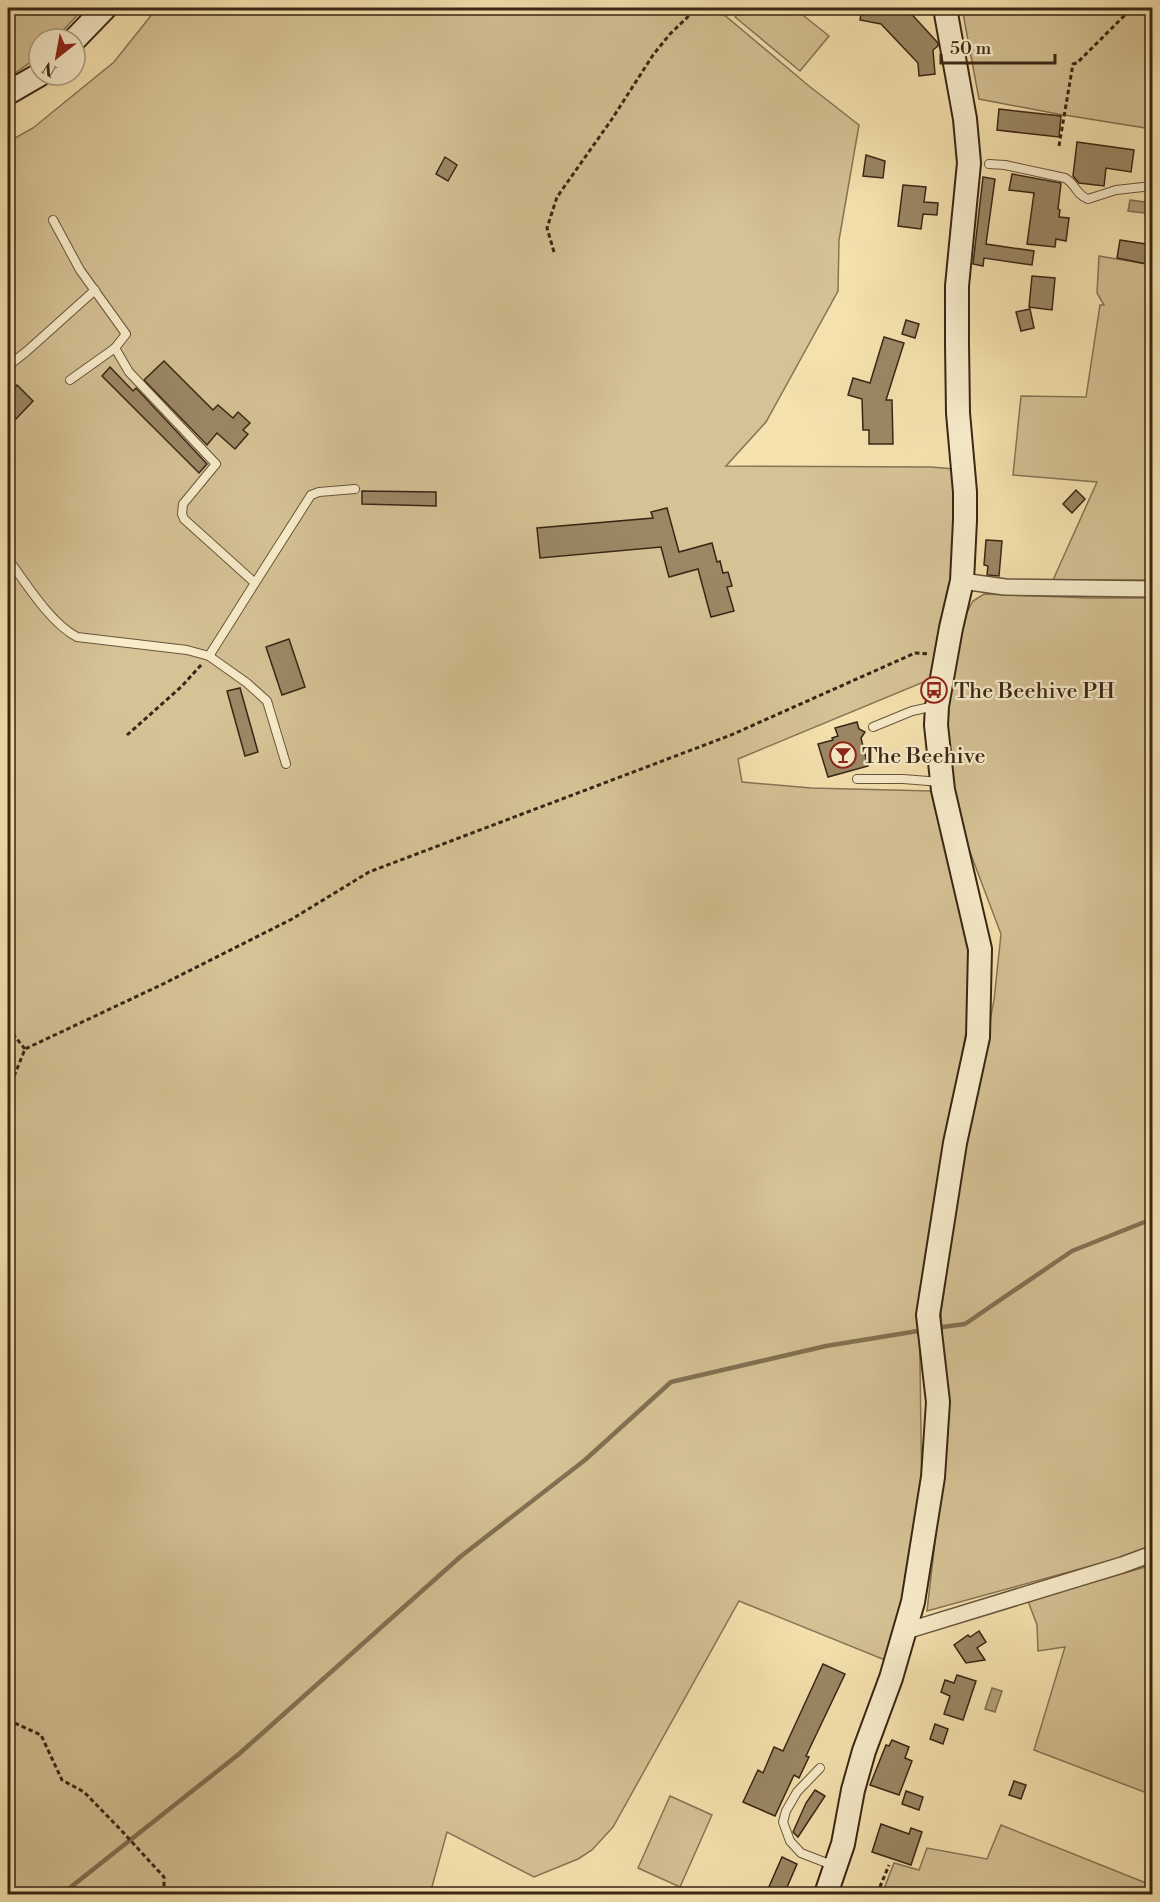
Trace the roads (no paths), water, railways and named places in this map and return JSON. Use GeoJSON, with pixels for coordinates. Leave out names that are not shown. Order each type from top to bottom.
{"type":"FeatureCollection","features":[{"type":"Feature","properties":{"kind":"street"},"geometry":{"type":"LineString","coordinates":[[87,27],[105,8]]}},
{"type":"Feature","properties":{"kind":"street"},"geometry":{"type":"LineString","coordinates":[[826,1894],[843,1845],[853,1790],[864,1751],[891,1678],[913,1602],[933,1477],[938,1402],[928,1315],[955,1143],[978,1037],[980,949],[942,782],[936,725],[937,706],[962,581],[965,554],[965,492],[958,413],[957,286],[969,162],[965,119],[946,14]]}},
{"type":"Feature","properties":{"kind":"street"},"geometry":{"type":"LineString","coordinates":[[8,93],[27,82]]}},
{"type":"Feature","properties":{"kind":"street"},"geometry":{"type":"LineString","coordinates":[[962,581],[1005,587],[1152,589]]}},
{"type":"Feature","properties":{"kind":"street"},"geometry":{"type":"LineString","coordinates":[[906,1631],[1152,1554]]}},
{"type":"Feature","properties":{"kind":"lane"},"geometry":{"type":"LineString","coordinates":[[989,164],[1005,165],[1065,178],[1072,183],[1078,194],[1089,199],[1116,189],[1152,186]]}},
{"type":"Feature","properties":{"kind":"lane"},"geometry":{"type":"LineString","coordinates":[[53,220],[80,270],[126,334],[114,348],[70,380]]}},
{"type":"Feature","properties":{"kind":"lane"},"geometry":{"type":"LineString","coordinates":[[8,366],[95,290]]}},
{"type":"Feature","properties":{"kind":"lane"},"geometry":{"type":"LineString","coordinates":[[114,348],[129,372],[216,464],[183,504],[184,519],[255,583]]}},
{"type":"Feature","properties":{"kind":"lane"},"geometry":{"type":"LineString","coordinates":[[209,656],[311,495],[319,492],[355,489]]}},
{"type":"Feature","properties":{"kind":"lane"},"geometry":{"type":"LineString","coordinates":[[8,559],[65,631],[77,637],[186,650],[209,656],[247,683],[267,701],[286,764]]}},
{"type":"Feature","properties":{"kind":"lane"},"geometry":{"type":"LineString","coordinates":[[873,727],[912,711],[937,706]]}},
{"type":"Feature","properties":{"kind":"lane"},"geometry":{"type":"LineString","coordinates":[[857,779],[942,782]]}},
{"type":"Feature","properties":{"kind":"lane"},"geometry":{"type":"LineString","coordinates":[[820,1768],[797,1792],[786,1811],[783,1822],[790,1841],[801,1853],[835,1866]]}},
{"type":"Feature","properties":{"kind":"waterway"},"geometry":{"type":"LineString","coordinates":[[935,1328],[965,1324],[1072,1251],[1152,1219]]}},
{"type":"Feature","properties":{"kind":"waterway"},"geometry":{"type":"LineString","coordinates":[[62,1894],[239,1754],[460,1557],[585,1460],[671,1382],[826,1346],[924,1330]]}},
{"type":"Feature","properties":{"kind":"place","name":"The Beehive PH"},"geometry":{"type":"Point","coordinates":[934,690]}},
{"type":"Feature","properties":{"kind":"place","name":"The Beehive"},"geometry":{"type":"Point","coordinates":[843,755]}}]}
